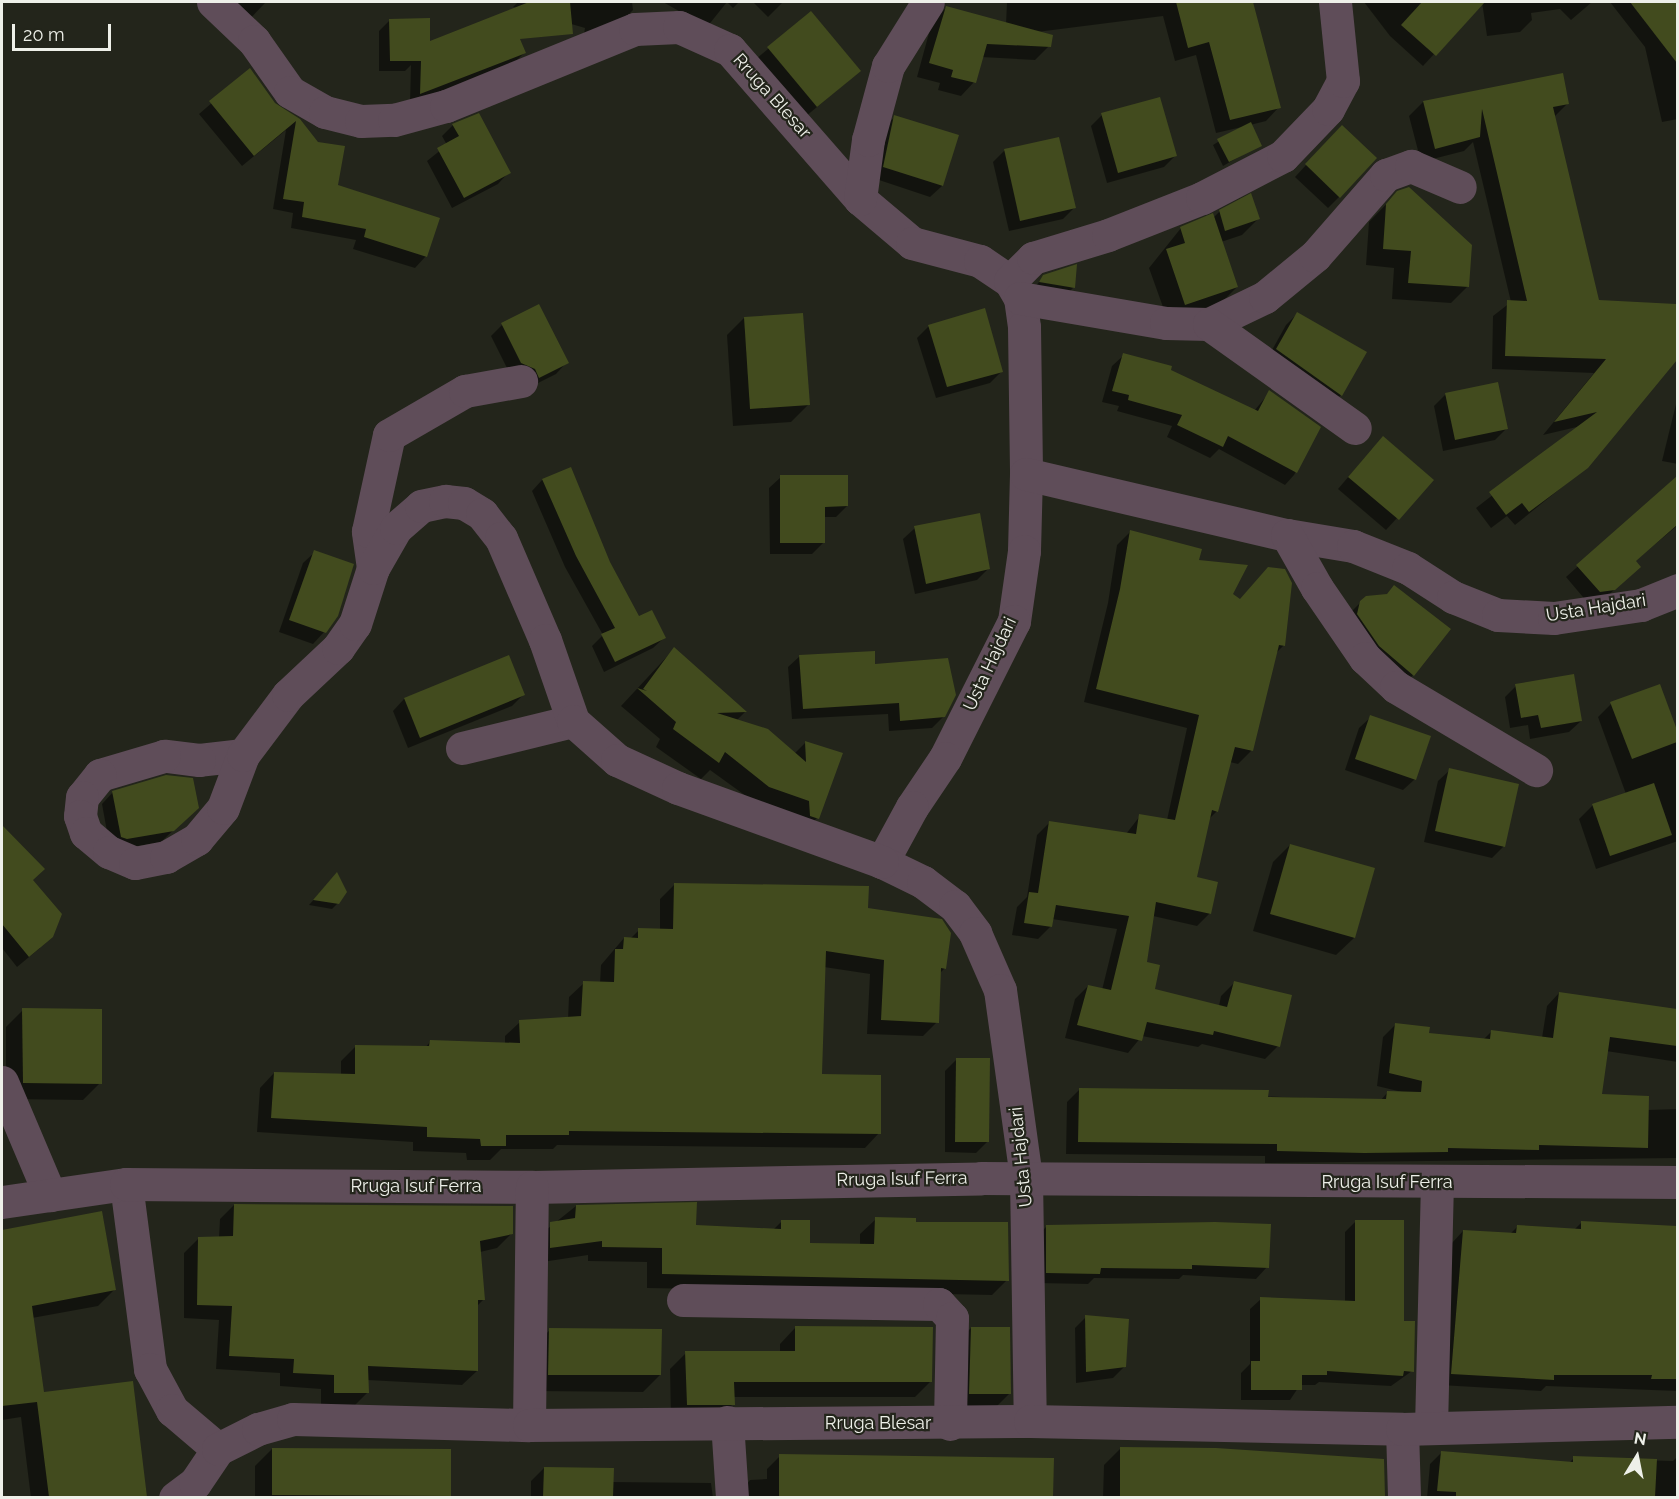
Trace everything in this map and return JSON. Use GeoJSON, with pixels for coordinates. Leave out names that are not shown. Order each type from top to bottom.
{"type":"FeatureCollection","features":[{"type":"Feature","properties":{"kind":"street","name":"Rruga Blesar"},"geometry":{"type":"LineString","coordinates":[[213,2],[254,41],[290,92],[325,112],[361,121],[394,120],[446,105],[635,29],[679,27],[730,50],[860,199],[912,243],[980,261],[1015,289]]}},
{"type":"Feature","properties":{"kind":"street"},"geometry":{"type":"LineString","coordinates":[[860,199],[868,140],[888,66],[928,2]]}},
{"type":"Feature","properties":{"kind":"street"},"geometry":{"type":"LineString","coordinates":[[1026,474],[1024,327],[1015,289],[1033,258],[1108,235],[1202,198],[1283,156],[1328,109],[1343,81],[1335,2]]}},
{"type":"Feature","properties":{"kind":"street"},"geometry":{"type":"LineString","coordinates":[[1015,289],[1166,323],[1209,324],[1265,297],[1315,256],[1386,175],[1411,166],[1460,187]]}},
{"type":"Feature","properties":{"kind":"street"},"geometry":{"type":"LineString","coordinates":[[1209,324],[1355,428]]}},
{"type":"Feature","properties":{"kind":"street"},"geometry":{"type":"LineString","coordinates":[[373,568],[368,531],[389,435],[465,391],[520,381]]}},
{"type":"Feature","properties":{"kind":"street","name":"Usta Hajdari"},"geometry":{"type":"LineString","coordinates":[[1030,1421],[1026,1178],[1000,990],[975,933],[955,906],[923,882],[882,862],[912,807],[945,758],[1014,621],[1024,551],[1026,474],[1287,535],[1353,546],[1408,568],[1453,597],[1498,615],[1554,618],[1641,605],[1677,590]]}},
{"type":"Feature","properties":{"kind":"street"},"geometry":{"type":"LineString","coordinates":[[243,754],[199,760],[164,756],[100,775],[82,797],[80,816],[86,833],[109,852],[135,863],[166,857],[197,839],[223,808],[243,754],[288,695],[338,648],[355,624],[373,568],[396,528],[421,506],[445,501],[464,503],[482,514],[501,538],[518,572],[573,721],[617,760],[678,788],[882,862]]}},
{"type":"Feature","properties":{"kind":"street"},"geometry":{"type":"LineString","coordinates":[[1287,535],[1365,658],[1396,687],[1536,770]]}},
{"type":"Feature","properties":{"kind":"street"},"geometry":{"type":"LineString","coordinates":[[462,748],[573,721]]}},
{"type":"Feature","properties":{"kind":"street"},"geometry":{"type":"LineString","coordinates":[[2,1082],[50,1194]]}},
{"type":"Feature","properties":{"kind":"street","name":"Rruga Isuf Ferra"},"geometry":{"type":"LineString","coordinates":[[2,1203],[126,1184],[532,1187],[1026,1178],[1677,1182]]}},
{"type":"Feature","properties":{"kind":"street"},"geometry":{"type":"LineString","coordinates":[[1404,1497],[1416,1428],[1437,1182]]}},
{"type":"Feature","properties":{"kind":"street"},"geometry":{"type":"LineString","coordinates":[[126,1184],[150,1369],[172,1410],[218,1449]]}},
{"type":"Feature","properties":{"kind":"street"},"geometry":{"type":"LineString","coordinates":[[529,1425],[532,1187]]}},
{"type":"Feature","properties":{"kind":"street"},"geometry":{"type":"LineString","coordinates":[[683,1300],[939,1304],[952,1318],[951,1424]]}},
{"type":"Feature","properties":{"kind":"street"},"geometry":{"type":"LineString","coordinates":[[175,1497],[195,1483],[218,1449],[258,1429],[293,1419],[529,1425],[727,1422],[732,1497]]}},
{"type":"Feature","properties":{"kind":"street","name":"Rruga Blesar"},"geometry":{"type":"LineString","coordinates":[[727,1422],[951,1424],[1030,1421],[1416,1428],[1677,1422]]}},
{"type":"Feature","properties":{"kind":"building"},"geometry":{"type":"Polygon","coordinates":[[[529,2],[570,2],[573,34],[520,39],[526,53],[420,94],[421,61],[390,61],[389,19],[430,18],[430,41],[529,2]]]}},
{"type":"Feature","properties":{"kind":"building"},"geometry":{"type":"Polygon","coordinates":[[[1176,2],[1253,2],[1281,108],[1230,120],[1209,42],[1188,48],[1176,2]]]}},
{"type":"Feature","properties":{"kind":"building"},"geometry":{"type":"Polygon","coordinates":[[[1422,2],[1485,2],[1436,56],[1401,25],[1422,2]]]}},
{"type":"Feature","properties":{"kind":"building"},"geometry":{"type":"Polygon","coordinates":[[[1630,2],[1677,2],[1677,63],[1630,2]]]}},
{"type":"Feature","properties":{"kind":"building"},"geometry":{"type":"Polygon","coordinates":[[[946,6],[1053,35],[1051,47],[987,44],[976,83],[951,77],[953,70],[929,63],[946,6]]]}},
{"type":"Feature","properties":{"kind":"building"},"geometry":{"type":"Polygon","coordinates":[[[811,11],[861,71],[817,107],[767,47],[811,11]]]}},
{"type":"Feature","properties":{"kind":"building"},"geometry":{"type":"Polygon","coordinates":[[[250,68],[275,103],[300,119],[318,142],[345,146],[338,185],[440,218],[427,257],[364,237],[366,229],[302,217],[304,202],[283,199],[296,121],[254,156],[209,101],[250,68]]]}},
{"type":"Feature","properties":{"kind":"building"},"geometry":{"type":"Polygon","coordinates":[[[1563,73],[1569,104],[1553,107],[1599,300],[1676,304],[1677,360],[1588,468],[1529,512],[1522,503],[1506,515],[1489,492],[1597,412],[1554,422],[1606,359],[1505,356],[1507,300],[1527,301],[1482,109],[1480,137],[1435,149],[1423,101],[1563,73]]]}},
{"type":"Feature","properties":{"kind":"building"},"geometry":{"type":"Polygon","coordinates":[[[1160,97],[1177,156],[1118,173],[1101,113],[1160,97]]]}},
{"type":"Feature","properties":{"kind":"building"},"geometry":{"type":"Polygon","coordinates":[[[479,113],[511,173],[464,198],[437,148],[459,136],[452,124],[479,113]]]}},
{"type":"Feature","properties":{"kind":"building"},"geometry":{"type":"Polygon","coordinates":[[[894,115],[959,135],[943,186],[883,167],[894,115]]]}},
{"type":"Feature","properties":{"kind":"building"},"geometry":{"type":"Polygon","coordinates":[[[1251,122],[1262,146],[1229,162],[1217,139],[1251,122]]]}},
{"type":"Feature","properties":{"kind":"building"},"geometry":{"type":"Polygon","coordinates":[[[1342,125],[1377,158],[1340,198],[1305,164],[1342,125]]]}},
{"type":"Feature","properties":{"kind":"building"},"geometry":{"type":"Polygon","coordinates":[[[1059,137],[1076,208],[1020,221],[1004,149],[1059,137]]]}},
{"type":"Feature","properties":{"kind":"building"},"geometry":{"type":"Polygon","coordinates":[[[1409,187],[1472,245],[1469,287],[1408,283],[1411,251],[1383,249],[1386,204],[1397,191],[1409,187]]]}},
{"type":"Feature","properties":{"kind":"building"},"geometry":{"type":"Polygon","coordinates":[[[1251,193],[1260,219],[1225,231],[1219,210],[1251,193]]]}},
{"type":"Feature","properties":{"kind":"building"},"geometry":{"type":"Polygon","coordinates":[[[1213,213],[1238,287],[1185,305],[1166,249],[1185,243],[1180,227],[1213,213]]]}},
{"type":"Feature","properties":{"kind":"building"},"geometry":{"type":"Polygon","coordinates":[[[1077,264],[1075,288],[1039,282],[1043,275],[1077,264]]]}},
{"type":"Feature","properties":{"kind":"building"},"geometry":{"type":"Polygon","coordinates":[[[539,304],[569,363],[539,378],[535,369],[521,363],[501,323],[539,304]]]}},
{"type":"Feature","properties":{"kind":"building"},"geometry":{"type":"Polygon","coordinates":[[[985,308],[1003,372],[947,387],[928,325],[985,308]]]}},
{"type":"Feature","properties":{"kind":"building"},"geometry":{"type":"Polygon","coordinates":[[[1297,312],[1367,352],[1342,396],[1276,349],[1297,312]]]}},
{"type":"Feature","properties":{"kind":"building"},"geometry":{"type":"Polygon","coordinates":[[[803,313],[810,405],[750,409],[744,317],[803,313]]]}},
{"type":"Feature","properties":{"kind":"building"},"geometry":{"type":"Polygon","coordinates":[[[1123,353],[1172,366],[1171,370],[1258,411],[1269,390],[1321,427],[1297,473],[1228,436],[1223,447],[1177,425],[1182,415],[1128,400],[1129,395],[1112,391],[1123,353]]]}},
{"type":"Feature","properties":{"kind":"building"},"geometry":{"type":"Polygon","coordinates":[[[1498,382],[1508,429],[1455,440],[1445,393],[1498,382]]]}},
{"type":"Feature","properties":{"kind":"building"},"geometry":{"type":"Polygon","coordinates":[[[1383,436],[1434,480],[1399,520],[1348,477],[1383,436]]]}},
{"type":"Feature","properties":{"kind":"building"},"geometry":{"type":"Polygon","coordinates":[[[571,467],[610,562],[639,616],[652,610],[666,638],[615,662],[601,634],[615,628],[576,556],[542,479],[571,467]]]}},
{"type":"Feature","properties":{"kind":"building"},"geometry":{"type":"Polygon","coordinates":[[[780,475],[848,475],[848,506],[825,507],[825,543],[780,543],[780,475]]]}},
{"type":"Feature","properties":{"kind":"building"},"geometry":{"type":"Polygon","coordinates":[[[1677,476],[1677,525],[1636,561],[1641,567],[1615,590],[1600,592],[1576,565],[1677,476]]]}},
{"type":"Feature","properties":{"kind":"building"},"geometry":{"type":"Polygon","coordinates":[[[980,513],[990,569],[926,584],[914,526],[980,513]]]}},
{"type":"Feature","properties":{"kind":"building"},"geometry":{"type":"Polygon","coordinates":[[[1130,530],[1202,549],[1199,560],[1248,565],[1233,594],[1240,599],[1268,567],[1285,569],[1292,583],[1285,646],[1279,645],[1253,751],[1235,747],[1218,812],[1212,810],[1197,877],[1218,882],[1211,914],[1156,902],[1147,962],[1160,965],[1155,989],[1227,1007],[1234,981],[1292,995],[1280,1047],[1214,1031],[1213,1035],[1147,1022],[1142,1041],[1077,1025],[1088,985],[1111,990],[1129,916],[1056,905],[1052,927],[1024,923],[1029,892],[1038,893],[1049,821],[1136,834],[1139,814],[1175,820],[1199,715],[1096,689],[1120,589],[1130,530]]]}},
{"type":"Feature","properties":{"kind":"building"},"geometry":{"type":"Polygon","coordinates":[[[314,550],[354,564],[338,616],[326,633],[289,620],[314,550]]]}},
{"type":"Feature","properties":{"kind":"building"},"geometry":{"type":"Polygon","coordinates":[[[1394,585],[1451,629],[1414,676],[1379,646],[1357,614],[1360,601],[1366,596],[1387,594],[1394,585]]]}},
{"type":"Feature","properties":{"kind":"building"},"geometry":{"type":"Polygon","coordinates":[[[674,647],[747,712],[717,713],[768,729],[806,762],[805,741],[843,753],[819,819],[810,816],[809,801],[769,787],[725,752],[719,763],[673,729],[676,722],[637,688],[647,691],[643,689],[674,647]]]}},
{"type":"Feature","properties":{"kind":"building"},"geometry":{"type":"Polygon","coordinates":[[[875,651],[875,664],[948,658],[956,695],[945,717],[900,721],[899,703],[803,709],[799,655],[875,651]]]}},
{"type":"Feature","properties":{"kind":"building"},"geometry":{"type":"Polygon","coordinates":[[[509,655],[525,695],[420,738],[404,698],[509,655]]]}},
{"type":"Feature","properties":{"kind":"building"},"geometry":{"type":"Polygon","coordinates":[[[1574,674],[1582,721],[1541,728],[1538,715],[1521,718],[1515,684],[1574,674]]]}},
{"type":"Feature","properties":{"kind":"building"},"geometry":{"type":"Polygon","coordinates":[[[1660,684],[1677,730],[1677,742],[1632,759],[1610,702],[1660,684]]]}},
{"type":"Feature","properties":{"kind":"building"},"geometry":{"type":"Polygon","coordinates":[[[1370,715],[1431,736],[1416,780],[1355,759],[1370,715]]]}},
{"type":"Feature","properties":{"kind":"building"},"geometry":{"type":"Polygon","coordinates":[[[1449,768],[1519,784],[1505,847],[1435,831],[1449,768]]]}},
{"type":"Feature","properties":{"kind":"building"},"geometry":{"type":"Polygon","coordinates":[[[166,775],[193,778],[199,808],[174,831],[127,839],[121,837],[112,791],[166,775]]]}},
{"type":"Feature","properties":{"kind":"building"},"geometry":{"type":"Polygon","coordinates":[[[1654,783],[1672,835],[1610,856],[1592,804],[1654,783]]]}},
{"type":"Feature","properties":{"kind":"building"},"geometry":{"type":"Polygon","coordinates":[[[2,825],[45,869],[33,880],[62,914],[53,937],[29,957],[2,924],[2,825]]]}},
{"type":"Feature","properties":{"kind":"building"},"geometry":{"type":"Polygon","coordinates":[[[1290,844],[1375,868],[1355,938],[1270,914],[1290,844]]]}},
{"type":"Feature","properties":{"kind":"building"},"geometry":{"type":"Polygon","coordinates":[[[337,872],[347,892],[339,904],[313,900],[337,872]]]}},
{"type":"Feature","properties":{"kind":"building"},"geometry":{"type":"Polygon","coordinates":[[[674,883],[869,886],[868,908],[942,919],[951,933],[946,969],[941,968],[939,1023],[881,1020],[884,960],[826,951],[822,1074],[881,1075],[881,1134],[569,1131],[569,1135],[506,1135],[506,1146],[481,1146],[480,1139],[427,1137],[427,1127],[271,1118],[274,1072],[355,1074],[355,1045],[429,1046],[430,1040],[520,1043],[519,1020],[581,1016],[583,981],[614,982],[615,949],[623,949],[624,937],[638,938],[638,928],[673,929],[674,883]]]}},
{"type":"Feature","properties":{"kind":"building"},"geometry":{"type":"Polygon","coordinates":[[[1559,992],[1677,1009],[1677,1046],[1610,1037],[1602,1094],[1649,1096],[1648,1148],[1539,1145],[1539,1150],[1448,1148],[1448,1152],[1364,1153],[1277,1151],[1277,1144],[1078,1142],[1079,1088],[1269,1090],[1268,1097],[1386,1099],[1387,1091],[1421,1092],[1422,1081],[1389,1073],[1395,1023],[1430,1027],[1429,1033],[1490,1039],[1491,1030],[1553,1038],[1559,992]]]}},
{"type":"Feature","properties":{"kind":"building"},"geometry":{"type":"Polygon","coordinates":[[[22,1008],[102,1009],[102,1084],[23,1083],[22,1008]]]}},
{"type":"Feature","properties":{"kind":"building"},"geometry":{"type":"Polygon","coordinates":[[[956,1058],[990,1058],[989,1142],[955,1142],[956,1058]]]}},
{"type":"Feature","properties":{"kind":"building"},"geometry":{"type":"Polygon","coordinates":[[[697,1202],[696,1225],[781,1229],[781,1220],[810,1220],[810,1243],[874,1244],[875,1217],[916,1218],[916,1222],[1008,1222],[1009,1281],[662,1274],[662,1248],[602,1247],[602,1241],[550,1248],[550,1222],[575,1218],[576,1205],[697,1202]]]}},
{"type":"Feature","properties":{"kind":"building"},"geometry":{"type":"Polygon","coordinates":[[[234,1204],[513,1206],[513,1234],[480,1241],[485,1300],[478,1300],[478,1371],[368,1366],[369,1393],[334,1393],[334,1375],[293,1373],[294,1359],[229,1356],[232,1306],[197,1305],[198,1237],[233,1236],[234,1204]]]}},
{"type":"Feature","properties":{"kind":"building"},"geometry":{"type":"Polygon","coordinates":[[[102,1211],[116,1290],[32,1306],[44,1392],[133,1381],[147,1497],[49,1497],[37,1402],[2,1406],[2,1230],[102,1211]]]}},
{"type":"Feature","properties":{"kind":"building"},"geometry":{"type":"Polygon","coordinates":[[[1355,1220],[1404,1220],[1404,1321],[1415,1321],[1414,1372],[1404,1371],[1403,1376],[1327,1371],[1327,1375],[1302,1375],[1302,1390],[1251,1390],[1251,1361],[1260,1361],[1260,1297],[1355,1301],[1355,1220]]]}},
{"type":"Feature","properties":{"kind":"building"},"geometry":{"type":"Polygon","coordinates":[[[1581,1221],[1677,1226],[1677,1379],[1651,1379],[1652,1375],[1554,1375],[1554,1380],[1451,1374],[1463,1230],[1516,1233],[1517,1225],[1581,1229],[1581,1221]]]}},
{"type":"Feature","properties":{"kind":"building"},"geometry":{"type":"Polygon","coordinates":[[[1215,1222],[1271,1224],[1269,1268],[1192,1265],[1192,1269],[1101,1268],[1100,1274],[1046,1273],[1046,1225],[1215,1222]]]}},
{"type":"Feature","properties":{"kind":"building"},"geometry":{"type":"Polygon","coordinates":[[[1085,1315],[1129,1319],[1126,1367],[1086,1372],[1085,1315]]]}},
{"type":"Feature","properties":{"kind":"building"},"geometry":{"type":"Polygon","coordinates":[[[795,1326],[933,1327],[932,1382],[734,1382],[735,1405],[687,1405],[685,1351],[795,1351],[795,1326]]]}},
{"type":"Feature","properties":{"kind":"building"},"geometry":{"type":"Polygon","coordinates":[[[971,1327],[1010,1327],[1011,1394],[969,1394],[971,1327]]]}},
{"type":"Feature","properties":{"kind":"building"},"geometry":{"type":"Polygon","coordinates":[[[549,1328],[662,1329],[661,1375],[548,1375],[549,1328]]]}},
{"type":"Feature","properties":{"kind":"building"},"geometry":{"type":"Polygon","coordinates":[[[1120,1447],[1216,1448],[1384,1459],[1385,1497],[1120,1497],[1120,1447]]]}},
{"type":"Feature","properties":{"kind":"building"},"geometry":{"type":"Polygon","coordinates":[[[272,1448],[451,1449],[451,1496],[272,1495],[272,1448]]]}},
{"type":"Feature","properties":{"kind":"building"},"geometry":{"type":"Polygon","coordinates":[[[1441,1451],[1573,1462],[1573,1456],[1657,1459],[1655,1497],[1456,1497],[1456,1492],[1437,1491],[1441,1451]]]}},
{"type":"Feature","properties":{"kind":"building"},"geometry":{"type":"Polygon","coordinates":[[[779,1454],[1054,1458],[1053,1497],[779,1497],[779,1454]]]}},
{"type":"Feature","properties":{"kind":"building"},"geometry":{"type":"Polygon","coordinates":[[[544,1467],[614,1468],[613,1497],[543,1497],[544,1467]]]}}]}
